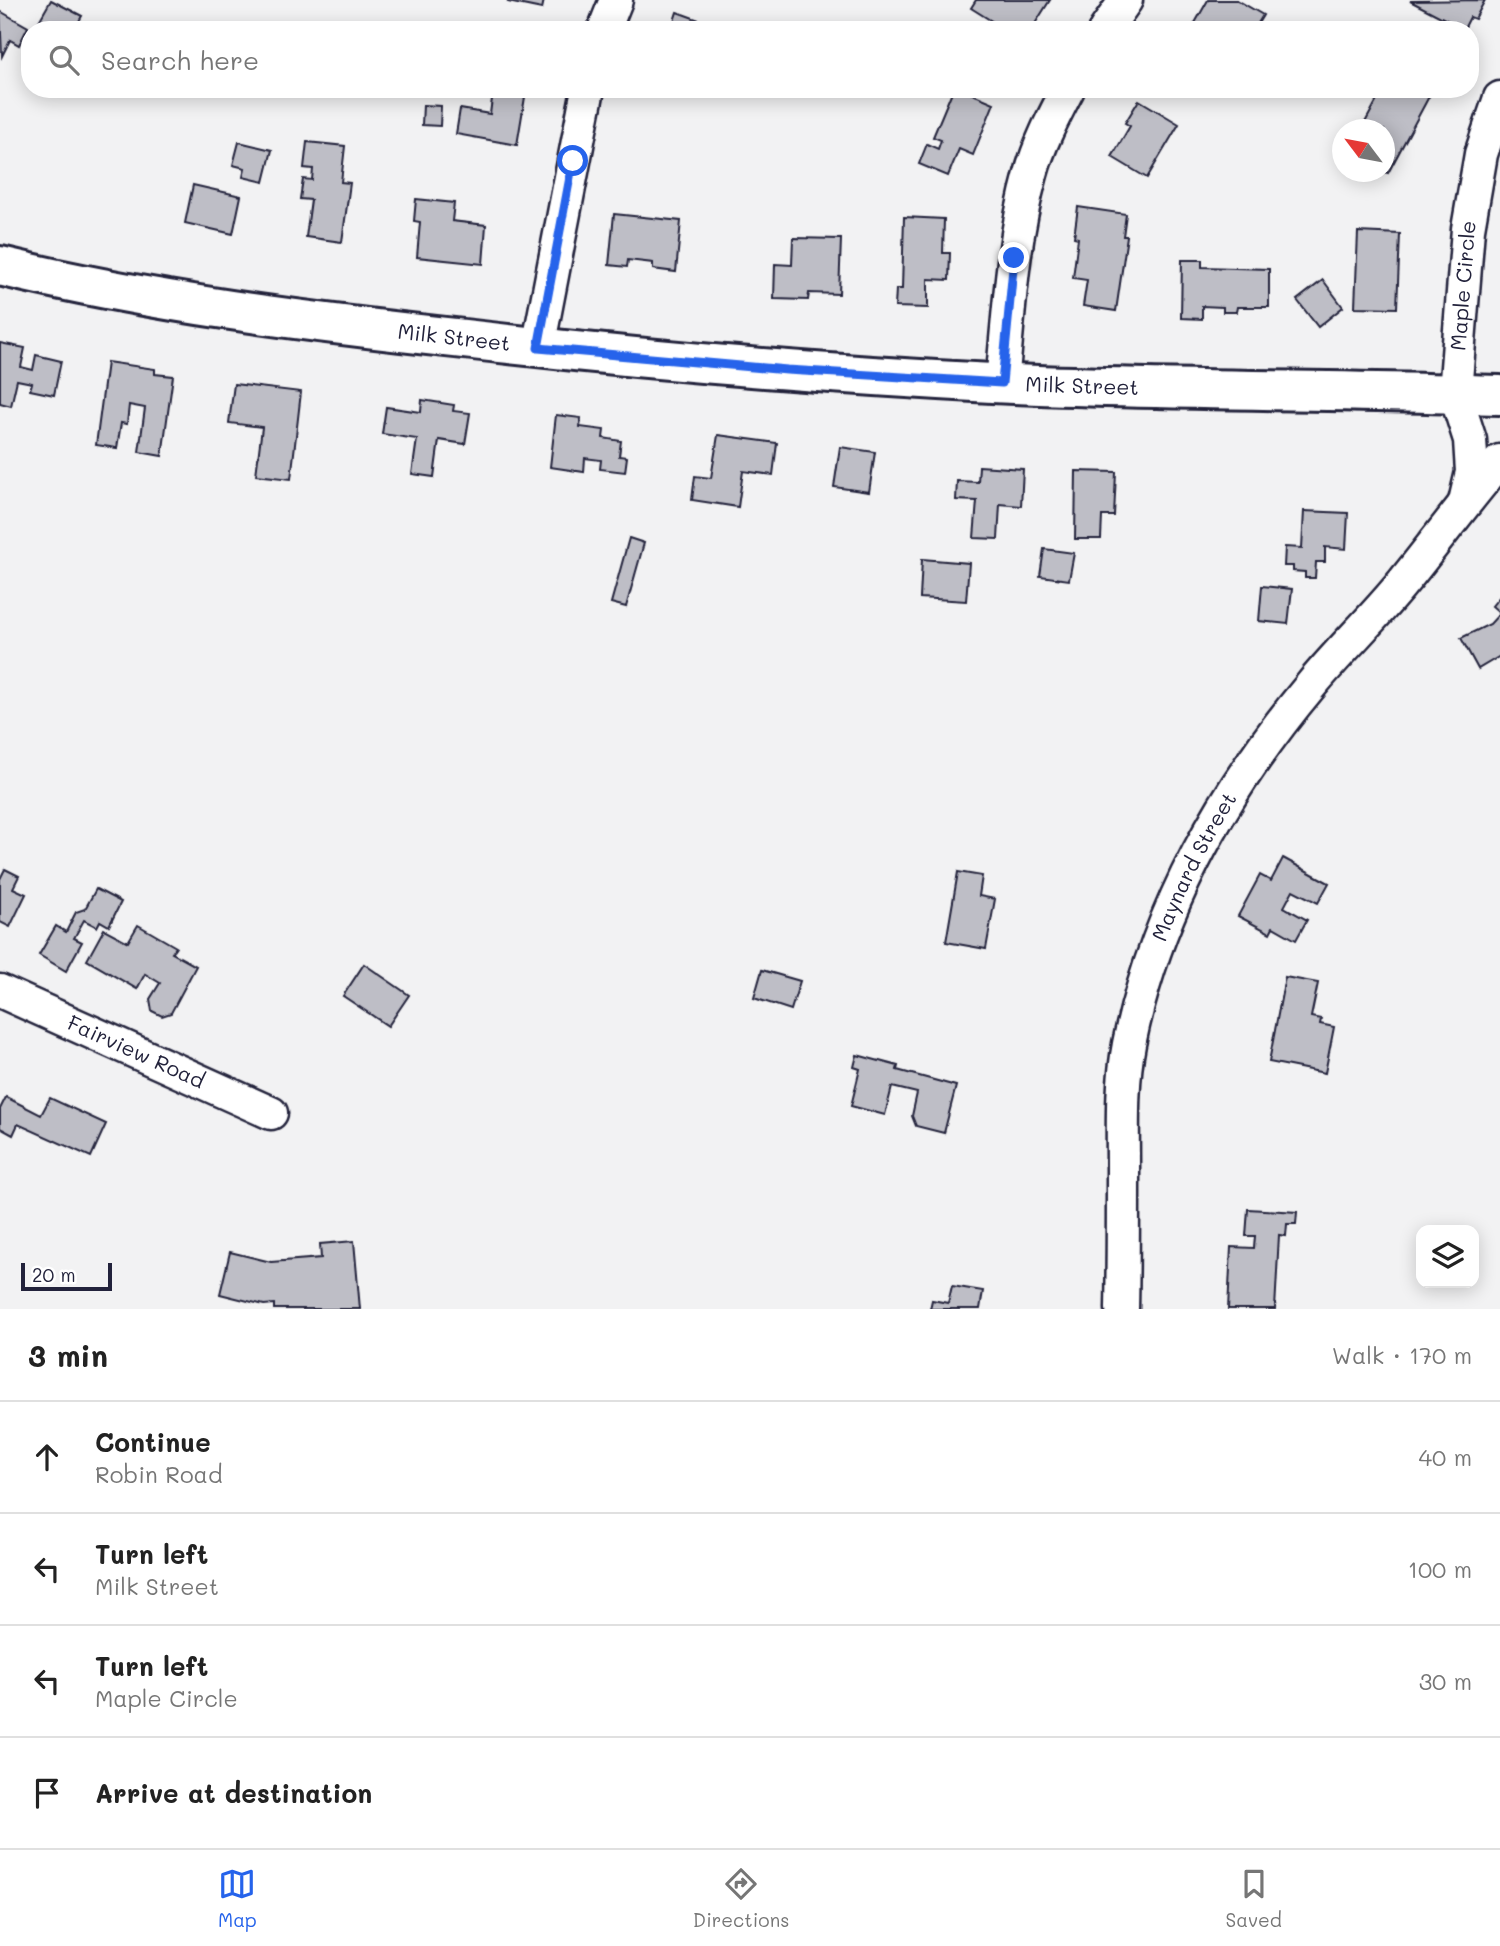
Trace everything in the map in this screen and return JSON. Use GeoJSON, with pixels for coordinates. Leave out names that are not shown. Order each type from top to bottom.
{"type":"FeatureCollection","features":[{"type":"Feature","properties":{"kind":"main road","name":"Milk Street"},"geometry":{"type":"LineString","coordinates":[[0,265],[108,290],[357,327],[538,348],[760,368],[1002,383],[1197,390],[1500,394]]}},
{"type":"Feature","properties":{"kind":"street"},"geometry":{"type":"LineString","coordinates":[[608,21],[616,0]]}},
{"type":"Feature","properties":{"kind":"street"},"geometry":{"type":"LineString","coordinates":[[1111,21],[1126,0]]}},
{"type":"Feature","properties":{"kind":"street"},"geometry":{"type":"LineString","coordinates":[[538,348],[586,98]]}},
{"type":"Feature","properties":{"kind":"street"},"geometry":{"type":"LineString","coordinates":[[1002,383],[1014,258],[1031,173],[1047,128],[1063,98]]}},
{"type":"Feature","properties":{"kind":"street","name":"Maple Circle"},"geometry":{"type":"LineString","coordinates":[[1455,393],[1468,229],[1481,154],[1500,98]]}},
{"type":"Feature","properties":{"kind":"street","name":"Maynard Street"},"geometry":{"type":"LineString","coordinates":[[1455,393],[1470,440],[1472,472],[1465,503]]}},
{"type":"Feature","properties":{"kind":"street","name":"Maynard Street"},"geometry":{"type":"LineString","coordinates":[[1122,1309],[1122,1115],[1129,1046],[1145,980],[1168,916],[1203,843],[1269,738],[1312,684],[1403,582],[1500,461]]}},
{"type":"Feature","properties":{"kind":"street","name":"Fairview Road"},"geometry":{"type":"LineString","coordinates":[[0,991],[271,1113]]}},
{"type":"Feature","properties":{"kind":"building"},"geometry":{"type":"Polygon","coordinates":[[[51,0],[82,16],[79,21],[39,21],[51,0]]]}},
{"type":"Feature","properties":{"kind":"building"},"geometry":{"type":"Polygon","coordinates":[[[544,0],[542,9],[508,2],[544,0]]]}},
{"type":"Feature","properties":{"kind":"building"},"geometry":{"type":"Polygon","coordinates":[[[976,0],[1050,0],[1037,21],[992,21],[971,8],[976,0]]]}},
{"type":"Feature","properties":{"kind":"building"},"geometry":{"type":"Polygon","coordinates":[[[1208,0],[1237,0],[1263,15],[1259,21],[1196,21],[1208,0]]]}},
{"type":"Feature","properties":{"kind":"building"},"geometry":{"type":"Polygon","coordinates":[[[1485,0],[1475,19],[1470,17],[1468,21],[1449,21],[1410,1],[1485,0]]]}},
{"type":"Feature","properties":{"kind":"building"},"geometry":{"type":"Polygon","coordinates":[[[0,11],[21,23],[19,45],[10,40],[2,56],[0,11]]]}},
{"type":"Feature","properties":{"kind":"building"},"geometry":{"type":"Polygon","coordinates":[[[677,12],[702,21],[674,21],[677,12]]]}},
{"type":"Feature","properties":{"kind":"building"},"geometry":{"type":"Polygon","coordinates":[[[492,98],[525,98],[517,145],[456,134],[460,109],[490,114],[492,98]]]}},
{"type":"Feature","properties":{"kind":"building"},"geometry":{"type":"Polygon","coordinates":[[[949,98],[982,98],[994,103],[973,155],[959,149],[948,176],[919,164],[927,144],[938,149],[941,140],[933,137],[949,98]]]}},
{"type":"Feature","properties":{"kind":"building"},"geometry":{"type":"Polygon","coordinates":[[[1378,98],[1428,98],[1395,160],[1395,119],[1367,119],[1378,98]]]}},
{"type":"Feature","properties":{"kind":"building"},"geometry":{"type":"Polygon","coordinates":[[[1139,100],[1179,124],[1147,178],[1112,157],[1130,126],[1125,123],[1139,100]]]}},
{"type":"Feature","properties":{"kind":"building"},"geometry":{"type":"Polygon","coordinates":[[[423,105],[441,106],[440,126],[422,125],[423,105]]]}},
{"type":"Feature","properties":{"kind":"building"},"geometry":{"type":"Polygon","coordinates":[[[239,142],[272,150],[264,182],[243,177],[245,168],[233,165],[239,142]]]}},
{"type":"Feature","properties":{"kind":"building"},"geometry":{"type":"Polygon","coordinates":[[[307,142],[345,146],[341,182],[350,183],[342,242],[306,237],[311,200],[300,199],[303,179],[312,180],[313,169],[304,168],[307,142]]]}},
{"type":"Feature","properties":{"kind":"building"},"geometry":{"type":"Polygon","coordinates":[[[193,185],[241,196],[233,234],[185,223],[193,185]]]}},
{"type":"Feature","properties":{"kind":"building"},"geometry":{"type":"Polygon","coordinates":[[[416,199],[454,203],[452,221],[486,225],[483,264],[417,257],[420,222],[414,221],[416,199]]]}},
{"type":"Feature","properties":{"kind":"building"},"geometry":{"type":"Polygon","coordinates":[[[1078,207],[1126,214],[1123,236],[1127,236],[1116,311],[1083,306],[1087,280],[1073,278],[1078,238],[1074,237],[1078,207]]]}},
{"type":"Feature","properties":{"kind":"building"},"geometry":{"type":"Polygon","coordinates":[[[614,214],[681,221],[676,272],[653,269],[653,263],[628,260],[627,267],[609,265],[614,214]]]}},
{"type":"Feature","properties":{"kind":"building"},"geometry":{"type":"Polygon","coordinates":[[[904,217],[944,219],[943,253],[950,253],[949,280],[928,279],[928,308],[895,307],[896,289],[902,289],[904,217]]]}},
{"type":"Feature","properties":{"kind":"building"},"geometry":{"type":"Polygon","coordinates":[[[1358,232],[1400,234],[1397,308],[1355,307],[1358,232]]]}},
{"type":"Feature","properties":{"kind":"building"},"geometry":{"type":"Polygon","coordinates":[[[793,238],[841,239],[839,294],[809,293],[808,300],[774,299],[775,264],[792,265],[793,238]]]}},
{"type":"Feature","properties":{"kind":"building"},"geometry":{"type":"Polygon","coordinates":[[[1182,260],[1202,260],[1202,267],[1269,269],[1269,307],[1237,307],[1236,312],[1223,312],[1223,307],[1202,306],[1202,319],[1181,318],[1182,260]]]}},
{"type":"Feature","properties":{"kind":"building"},"geometry":{"type":"Polygon","coordinates":[[[1323,280],[1343,307],[1318,327],[1297,300],[1323,280]]]}},
{"type":"Feature","properties":{"kind":"building"},"geometry":{"type":"Polygon","coordinates":[[[0,343],[25,348],[21,367],[33,370],[36,355],[61,361],[54,395],[30,390],[32,383],[17,380],[11,406],[0,403],[0,343]]]}},
{"type":"Feature","properties":{"kind":"building"},"geometry":{"type":"Polygon","coordinates":[[[107,362],[155,369],[155,374],[173,376],[162,456],[139,452],[145,408],[129,405],[127,424],[121,423],[117,448],[96,445],[107,362]]]}},
{"type":"Feature","properties":{"kind":"building"},"geometry":{"type":"Polygon","coordinates":[[[234,384],[301,392],[291,479],[256,475],[262,427],[229,423],[234,384]]]}},
{"type":"Feature","properties":{"kind":"building"},"geometry":{"type":"Polygon","coordinates":[[[422,400],[454,405],[453,411],[470,413],[465,444],[439,440],[434,477],[412,474],[417,439],[382,434],[386,407],[421,412],[422,400]]]}},
{"type":"Feature","properties":{"kind":"building"},"geometry":{"type":"Polygon","coordinates":[[[556,415],[581,418],[580,427],[604,430],[603,438],[621,441],[619,456],[627,457],[625,472],[600,469],[601,460],[585,458],[584,472],[550,467],[556,415]]]}},
{"type":"Feature","properties":{"kind":"building"},"geometry":{"type":"Polygon","coordinates":[[[718,435],[777,443],[773,475],[743,471],[738,507],[692,500],[695,476],[711,478],[718,435]]]}},
{"type":"Feature","properties":{"kind":"building"},"geometry":{"type":"Polygon","coordinates":[[[840,447],[875,452],[869,492],[834,487],[840,447]]]}},
{"type":"Feature","properties":{"kind":"building"},"geometry":{"type":"Polygon","coordinates":[[[979,466],[1023,469],[1021,506],[1000,504],[998,539],[974,538],[977,501],[956,500],[957,481],[978,482],[979,466]]]}},
{"type":"Feature","properties":{"kind":"building"},"geometry":{"type":"Polygon","coordinates":[[[1076,471],[1116,472],[1114,516],[1102,516],[1101,539],[1075,539],[1076,471]]]}},
{"type":"Feature","properties":{"kind":"building"},"geometry":{"type":"Polygon","coordinates":[[[1304,511],[1348,513],[1346,549],[1325,547],[1325,562],[1316,562],[1315,578],[1305,578],[1305,572],[1293,571],[1293,566],[1284,566],[1285,547],[1302,548],[1304,511]]]}},
{"type":"Feature","properties":{"kind":"building"},"geometry":{"type":"Polygon","coordinates":[[[629,538],[644,543],[626,607],[611,603],[629,538]]]}},
{"type":"Feature","properties":{"kind":"building"},"geometry":{"type":"Polygon","coordinates":[[[1044,549],[1074,553],[1069,580],[1040,576],[1044,549]]]}},
{"type":"Feature","properties":{"kind":"building"},"geometry":{"type":"Polygon","coordinates":[[[922,559],[969,563],[966,601],[920,598],[922,559]]]}},
{"type":"Feature","properties":{"kind":"building"},"geometry":{"type":"Polygon","coordinates":[[[1262,586],[1292,589],[1288,624],[1259,621],[1262,586]]]}},
{"type":"Feature","properties":{"kind":"building"},"geometry":{"type":"Polygon","coordinates":[[[1500,596],[1500,613],[1492,606],[1500,596]]]}},
{"type":"Feature","properties":{"kind":"building"},"geometry":{"type":"Polygon","coordinates":[[[1500,613],[1500,656],[1478,669],[1461,638],[1490,624],[1500,613]]]}},
{"type":"Feature","properties":{"kind":"building"},"geometry":{"type":"Polygon","coordinates":[[[1283,858],[1329,883],[1318,903],[1293,890],[1284,907],[1307,920],[1296,940],[1273,927],[1270,933],[1238,916],[1260,875],[1271,881],[1283,858]]]}},
{"type":"Feature","properties":{"kind":"building"},"geometry":{"type":"Polygon","coordinates":[[[5,869],[19,876],[13,888],[26,894],[10,927],[0,922],[0,879],[5,869]]]}},
{"type":"Feature","properties":{"kind":"building"},"geometry":{"type":"Polygon","coordinates":[[[958,872],[982,876],[979,896],[995,899],[986,949],[946,942],[958,872]]]}},
{"type":"Feature","properties":{"kind":"building"},"geometry":{"type":"Polygon","coordinates":[[[96,889],[121,902],[109,926],[100,921],[97,927],[84,920],[74,938],[82,942],[66,971],[39,955],[56,926],[66,932],[76,912],[85,909],[96,889]]]}},
{"type":"Feature","properties":{"kind":"building"},"geometry":{"type":"Polygon","coordinates":[[[138,925],[176,947],[172,953],[196,966],[171,1013],[162,1016],[152,1011],[150,999],[160,983],[145,974],[137,989],[87,960],[104,929],[128,942],[138,925]]]}},
{"type":"Feature","properties":{"kind":"building"},"geometry":{"type":"Polygon","coordinates":[[[364,964],[409,995],[388,1026],[343,996],[364,964]]]}},
{"type":"Feature","properties":{"kind":"building"},"geometry":{"type":"Polygon","coordinates":[[[762,970],[800,981],[791,1010],[754,998],[762,970]]]}},
{"type":"Feature","properties":{"kind":"building"},"geometry":{"type":"Polygon","coordinates":[[[1285,977],[1318,983],[1311,1017],[1321,1019],[1320,1024],[1334,1027],[1325,1073],[1269,1062],[1285,977]]]}},
{"type":"Feature","properties":{"kind":"building"},"geometry":{"type":"Polygon","coordinates":[[[857,1055],[898,1066],[897,1070],[956,1086],[944,1133],[916,1126],[912,1116],[917,1093],[892,1087],[885,1115],[851,1106],[860,1069],[854,1067],[857,1055]]]}},
{"type":"Feature","properties":{"kind":"building"},"geometry":{"type":"Polygon","coordinates":[[[6,1097],[41,1115],[50,1098],[106,1124],[91,1157],[18,1124],[13,1135],[0,1128],[0,1109],[6,1097]]]}},
{"type":"Feature","properties":{"kind":"building"},"geometry":{"type":"Polygon","coordinates":[[[1248,1209],[1297,1212],[1296,1224],[1287,1224],[1286,1236],[1279,1235],[1275,1309],[1228,1309],[1231,1247],[1254,1248],[1255,1236],[1246,1236],[1248,1209]]]}},
{"type":"Feature","properties":{"kind":"building"},"geometry":{"type":"Polygon","coordinates":[[[354,1241],[360,1309],[274,1309],[274,1304],[264,1305],[220,1294],[230,1252],[271,1262],[321,1258],[320,1244],[354,1241]]]}},
{"type":"Feature","properties":{"kind":"building"},"geometry":{"type":"Polygon","coordinates":[[[952,1286],[983,1291],[980,1309],[930,1309],[932,1300],[948,1303],[952,1286]]]}},
{"type":"Feature","properties":{"kind":"route"},"geometry":{"type":"LineString","coordinates":[[573,161],[538,348],[787,370],[1002,383],[1014,258]]}}]}
